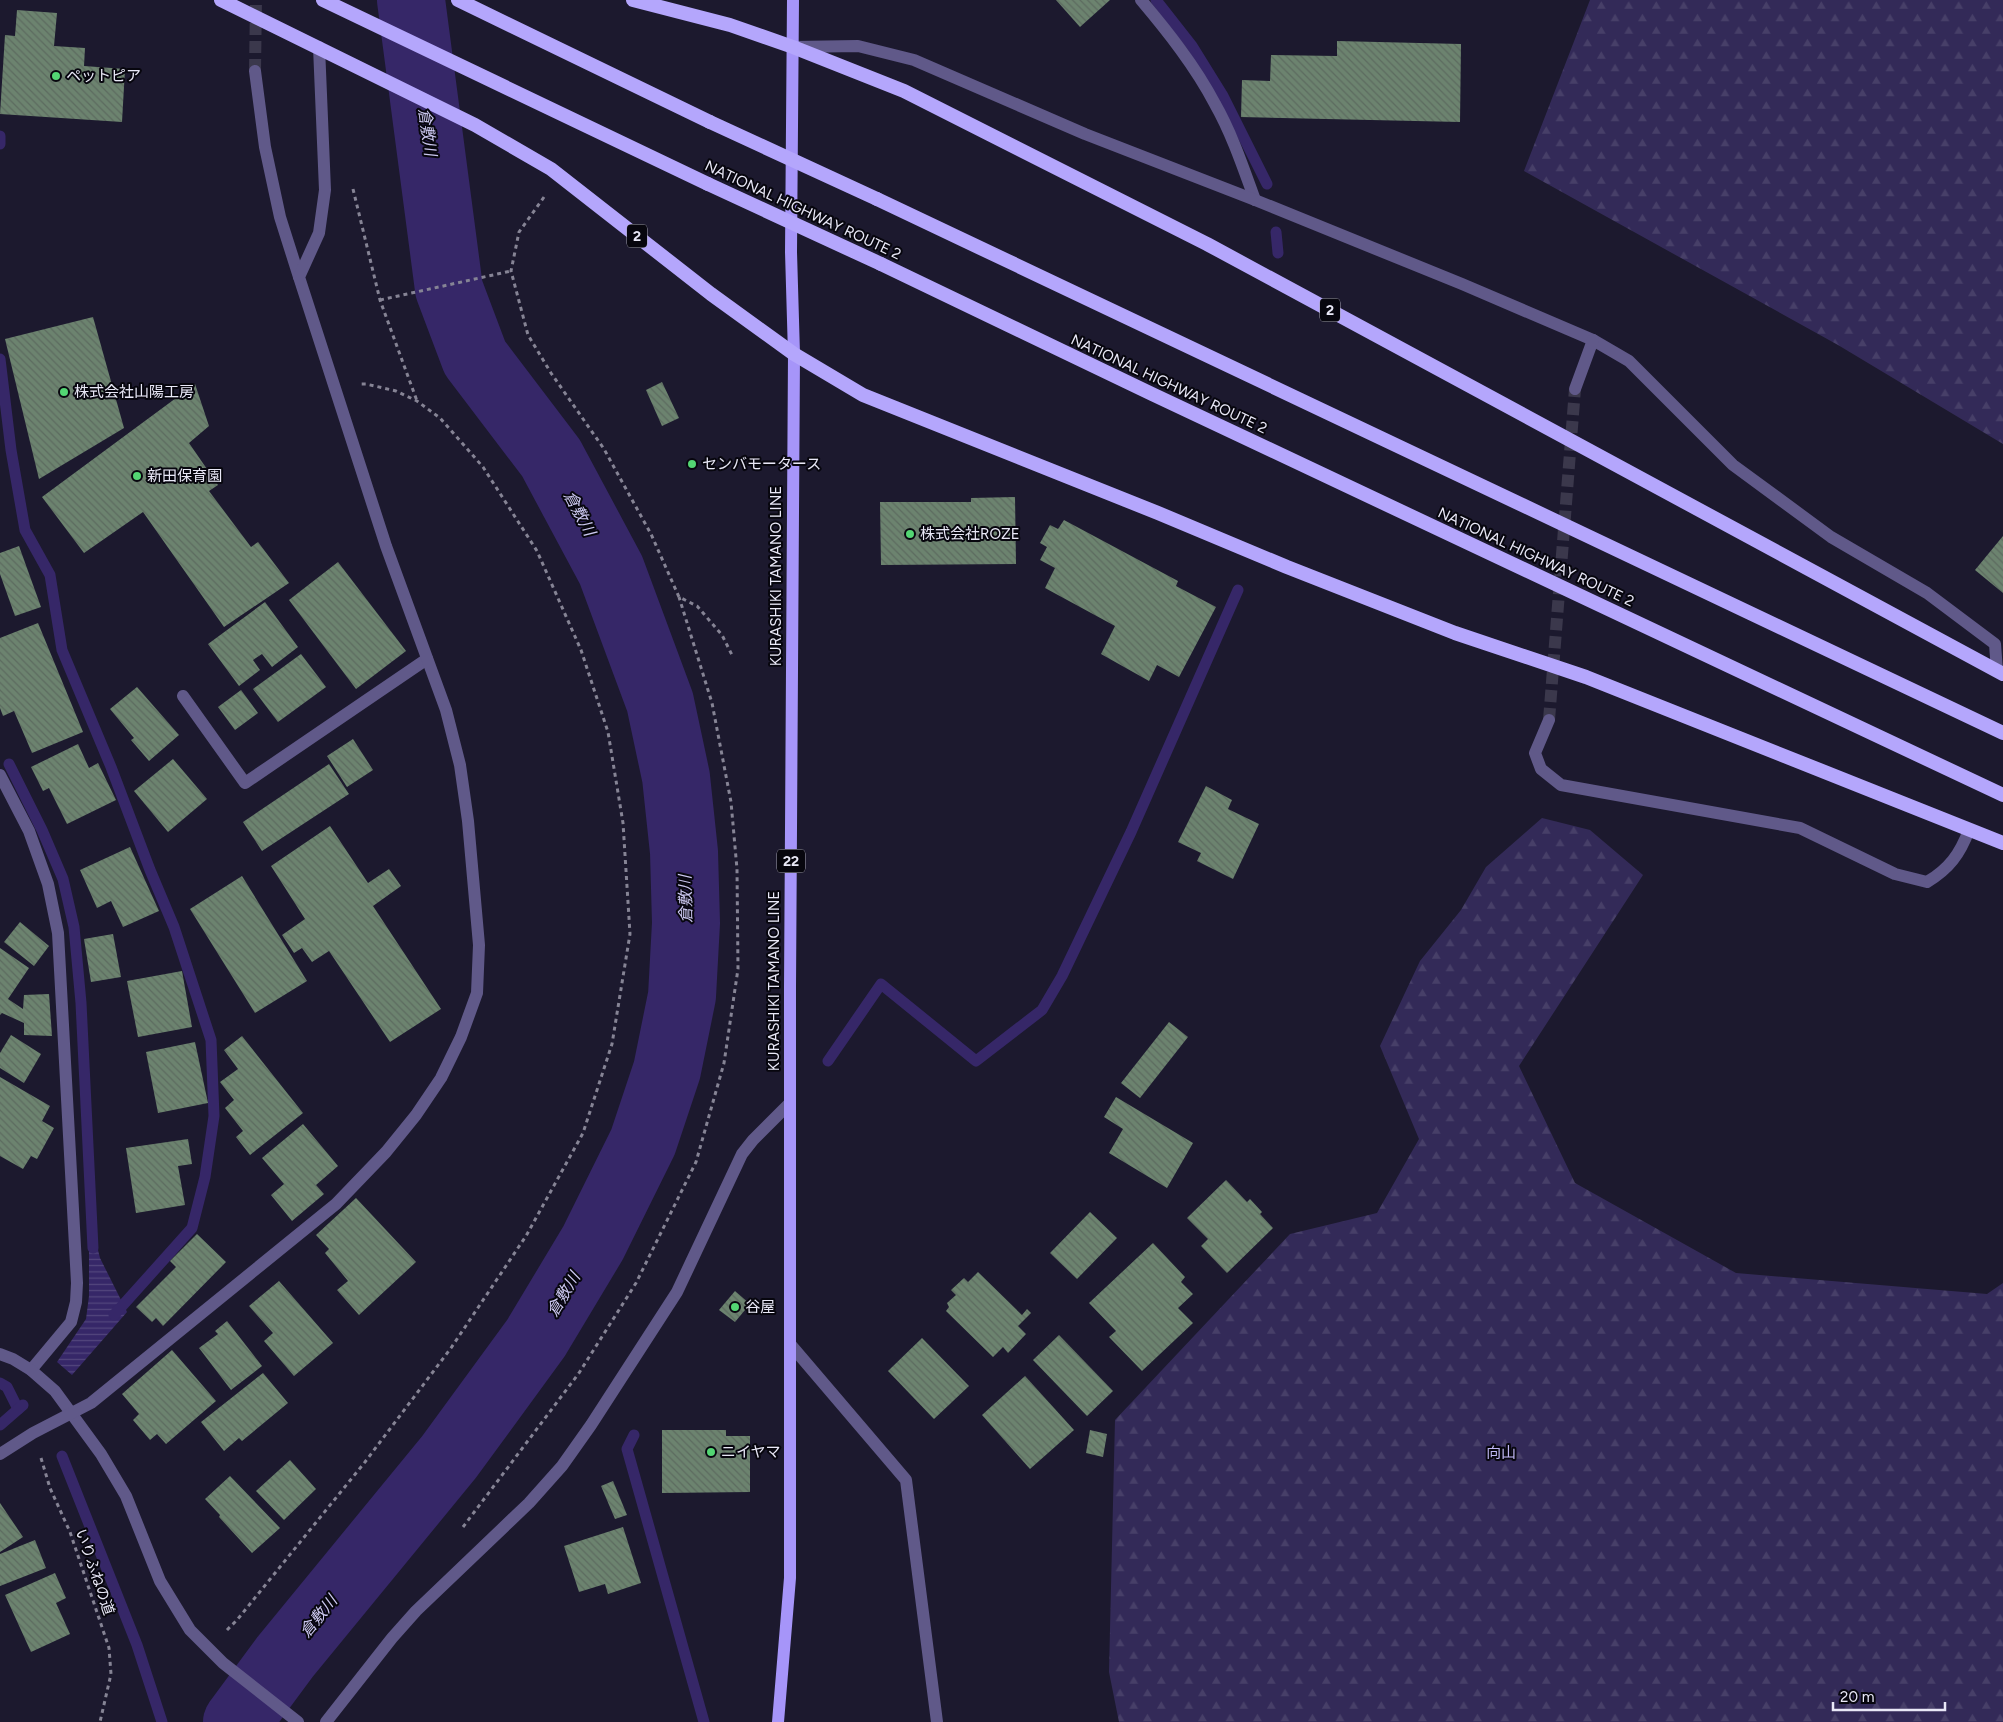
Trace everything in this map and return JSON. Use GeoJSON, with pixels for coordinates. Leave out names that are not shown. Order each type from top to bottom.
{"type":"FeatureCollection","features":[{"type":"Feature","properties":{"kind":"highway","name":"2"},"geometry":{"type":"LineString","coordinates":[[221,0],[475,125],[552,169],[704,288],[794,354],[863,395],[1149,509],[1287,567],[1455,633],[1586,677],[2003,843]]}},
{"type":"Feature","properties":{"kind":"highway","name":"NATIONAL HIGHWAY ROUTE 2"},"geometry":{"type":"LineString","coordinates":[[323,0],[708,184],[2003,795]]}},
{"type":"Feature","properties":{"kind":"highway","name":"2"},"geometry":{"type":"LineString","coordinates":[[633,0],[730,25],[793,47],[904,91],[1207,244],[2000,672]]}},
{"type":"Feature","properties":{"kind":"highway"},"geometry":{"type":"LineString","coordinates":[[461,2],[710,122],[877,199],[2003,734]]}},
{"type":"Feature","properties":{"kind":"main road","name":"KURASHIKI TAMANO LINE"},"geometry":{"type":"LineString","coordinates":[[778,1722],[790,1578],[790,1103],[794,354],[791,252],[794,0]]}},
{"type":"Feature","properties":{"kind":"street"},"geometry":{"type":"LineString","coordinates":[[1141,0],[1172,37],[1215,103],[1236,147],[1255,200]]}},
{"type":"Feature","properties":{"kind":"street"},"geometry":{"type":"LineString","coordinates":[[793,47],[858,46],[914,60],[1085,134],[1255,200],[1462,284],[1593,340],[1630,361],[1733,465],[1831,537],[1927,593],[1994,644],[2000,672]]}},
{"type":"Feature","properties":{"kind":"street"},"geometry":{"type":"LineString","coordinates":[[299,278],[319,234],[325,190],[319,47]]}},
{"type":"Feature","properties":{"kind":"street"},"geometry":{"type":"LineString","coordinates":[[0,1454],[34,1433],[91,1403],[336,1204],[386,1152],[416,1115],[441,1078],[461,1037],[477,993],[479,945],[460,765],[446,710],[386,546],[280,217],[267,156],[255,71]]}},
{"type":"Feature","properties":{"kind":"street"},"geometry":{"type":"LineString","coordinates":[[1575,389],[1593,340]]}},
{"type":"Feature","properties":{"kind":"street"},"geometry":{"type":"LineString","coordinates":[[183,696],[244,783],[427,659]]}},
{"type":"Feature","properties":{"kind":"street"},"geometry":{"type":"LineString","coordinates":[[1549,720],[1535,752],[1541,769],[1561,785],[1800,828],[1895,874],[1928,882],[1950,864],[1962,848],[1969,830]]}},
{"type":"Feature","properties":{"kind":"street"},"geometry":{"type":"LineString","coordinates":[[0,775],[28,831],[45,875],[58,933],[78,1283],[76,1302],[70,1322],[31,1370]]}},
{"type":"Feature","properties":{"kind":"street"},"geometry":{"type":"LineString","coordinates":[[326,1722],[392,1638],[416,1611],[529,1504],[562,1466],[591,1425],[677,1292],[742,1154],[753,1140],[790,1103]]}},
{"type":"Feature","properties":{"kind":"street"},"geometry":{"type":"LineString","coordinates":[[790,1344],[906,1480],[936,1722]]}},
{"type":"Feature","properties":{"kind":"street"},"geometry":{"type":"LineString","coordinates":[[0,1354],[13,1359],[31,1370],[55,1391],[101,1454],[126,1496],[160,1581],[190,1630],[223,1663],[298,1722]]}},
{"type":"Feature","properties":{"kind":"path"},"geometry":{"type":"LineString","coordinates":[[324,164],[351,181],[380,300],[417,402]]}},
{"type":"Feature","properties":{"kind":"path"},"geometry":{"type":"LineString","coordinates":[[458,1534],[579,1373],[636,1283],[696,1162],[724,1063],[738,969],[738,869],[731,802],[712,703],[679,597],[652,534],[604,449],[551,374],[528,334],[511,270],[519,232],[546,195]]}},
{"type":"Feature","properties":{"kind":"path"},"geometry":{"type":"LineString","coordinates":[[380,300],[511,270]]}},
{"type":"Feature","properties":{"kind":"path"},"geometry":{"type":"LineString","coordinates":[[679,597],[697,606],[722,635],[732,655]]}},
{"type":"Feature","properties":{"kind":"path","name":"いりふねの道"},"geometry":{"type":"LineString","coordinates":[[34,1433],[50,1488],[70,1532],[110,1648],[111,1674],[100,1722]]}},
{"type":"Feature","properties":{"kind":"green space"},"geometry":{"type":"Polygon","coordinates":[[[1590,0],[2003,0],[2003,444],[1838,345],[1524,171],[1590,0]]]}},
{"type":"Feature","properties":{"kind":"green space","name":"向山"},"geometry":{"type":"Polygon","coordinates":[[[1542,818],[1590,830],[1643,875],[1519,1066],[1575,1183],[1736,1273],[1987,1294],[2003,1283],[2003,1722],[1119,1722],[1109,1672],[1115,1420],[1290,1234],[1377,1213],[1419,1139],[1380,1046],[1420,961],[1461,910],[1486,867],[1542,818]]]}},
{"type":"Feature","properties":{"kind":"shaded area"},"geometry":{"type":"Polygon","coordinates":[[[89,1233],[94,1234],[100,1258],[127,1312],[72,1375],[57,1362],[86,1319],[89,1296],[89,1233]]]}},
{"type":"Feature","properties":{"kind":"building"},"geometry":{"type":"Polygon","coordinates":[[[1056,0],[1110,0],[1080,27],[1056,0]]]}},
{"type":"Feature","properties":{"kind":"building"},"geometry":{"type":"Polygon","coordinates":[[[17,10],[57,13],[54,46],[85,48],[84,66],[125,69],[122,122],[0,114],[5,35],[15,36],[17,10]]]}},
{"type":"Feature","properties":{"kind":"building"},"geometry":{"type":"Polygon","coordinates":[[[1337,41],[1461,44],[1460,122],[1241,117],[1242,80],[1270,81],[1271,55],[1337,56],[1337,41]]]}},
{"type":"Feature","properties":{"kind":"building"},"geometry":{"type":"Polygon","coordinates":[[[93,317],[124,428],[39,479],[5,339],[93,317]]]}},
{"type":"Feature","properties":{"kind":"building"},"geometry":{"type":"Polygon","coordinates":[[[662,382],[679,418],[662,426],[646,390],[662,382]]]}},
{"type":"Feature","properties":{"kind":"building"},"geometry":{"type":"Polygon","coordinates":[[[195,384],[209,426],[189,443],[218,485],[209,491],[251,547],[258,542],[289,583],[224,627],[143,512],[84,553],[42,497],[195,384]]]}},
{"type":"Feature","properties":{"kind":"building"},"geometry":{"type":"Polygon","coordinates":[[[1015,497],[1016,564],[881,565],[880,502],[971,502],[971,498],[1015,497]]]}},
{"type":"Feature","properties":{"kind":"building"},"geometry":{"type":"Polygon","coordinates":[[[1064,520],[1178,581],[1176,586],[1216,607],[1179,677],[1157,665],[1149,681],[1101,654],[1115,626],[1045,588],[1055,568],[1040,560],[1047,547],[1040,543],[1050,525],[1058,529],[1064,520]]]}},
{"type":"Feature","properties":{"kind":"building"},"geometry":{"type":"Polygon","coordinates":[[[2003,536],[2003,593],[1975,570],[2003,536]]]}},
{"type":"Feature","properties":{"kind":"building"},"geometry":{"type":"Polygon","coordinates":[[[19,546],[41,607],[15,616],[0,574],[0,553],[19,546]]]}},
{"type":"Feature","properties":{"kind":"building"},"geometry":{"type":"Polygon","coordinates":[[[338,562],[406,651],[356,689],[289,600],[338,562]]]}},
{"type":"Feature","properties":{"kind":"building"},"geometry":{"type":"Polygon","coordinates":[[[265,602],[298,647],[272,667],[262,654],[253,660],[260,670],[239,686],[208,644],[265,602]]]}},
{"type":"Feature","properties":{"kind":"building"},"geometry":{"type":"Polygon","coordinates":[[[38,623],[83,732],[32,753],[14,711],[3,716],[0,708],[0,638],[38,623]]]}},
{"type":"Feature","properties":{"kind":"building"},"geometry":{"type":"Polygon","coordinates":[[[301,654],[326,687],[278,722],[253,689],[301,654]]]}},
{"type":"Feature","properties":{"kind":"building"},"geometry":{"type":"Polygon","coordinates":[[[137,687],[179,735],[149,761],[131,740],[134,738],[110,709],[137,687]]]}},
{"type":"Feature","properties":{"kind":"building"},"geometry":{"type":"Polygon","coordinates":[[[241,690],[258,713],[235,730],[218,707],[241,690]]]}},
{"type":"Feature","properties":{"kind":"building"},"geometry":{"type":"Polygon","coordinates":[[[353,739],[373,770],[347,787],[327,756],[353,739]]]}},
{"type":"Feature","properties":{"kind":"building"},"geometry":{"type":"Polygon","coordinates":[[[78,744],[89,768],[98,763],[116,800],[67,824],[49,788],[43,791],[31,767],[78,744]]]}},
{"type":"Feature","properties":{"kind":"building"},"geometry":{"type":"Polygon","coordinates":[[[173,759],[207,799],[168,832],[134,791],[173,759]]]}},
{"type":"Feature","properties":{"kind":"building"},"geometry":{"type":"Polygon","coordinates":[[[329,764],[349,794],[262,851],[243,822],[329,764]]]}},
{"type":"Feature","properties":{"kind":"building"},"geometry":{"type":"Polygon","coordinates":[[[1206,786],[1232,800],[1228,809],[1259,824],[1233,879],[1197,861],[1201,853],[1178,842],[1206,786]]]}},
{"type":"Feature","properties":{"kind":"building"},"geometry":{"type":"Polygon","coordinates":[[[330,826],[368,883],[389,869],[401,886],[373,906],[441,1009],[390,1042],[329,951],[312,962],[302,948],[294,953],[282,935],[305,919],[271,866],[330,826]]]}},
{"type":"Feature","properties":{"kind":"building"},"geometry":{"type":"Polygon","coordinates":[[[130,847],[159,911],[123,927],[111,901],[97,908],[80,870],[130,847]]]}},
{"type":"Feature","properties":{"kind":"building"},"geometry":{"type":"Polygon","coordinates":[[[242,876],[307,981],[255,1013],[190,909],[242,876]]]}},
{"type":"Feature","properties":{"kind":"building"},"geometry":{"type":"Polygon","coordinates":[[[20,922],[49,946],[34,966],[4,942],[20,922]]]}},
{"type":"Feature","properties":{"kind":"building"},"geometry":{"type":"Polygon","coordinates":[[[113,934],[121,977],[91,982],[84,939],[113,934]]]}},
{"type":"Feature","properties":{"kind":"building"},"geometry":{"type":"Polygon","coordinates":[[[0,948],[29,968],[8,999],[23,1009],[24,995],[49,994],[52,1036],[24,1035],[24,1023],[2,1013],[0,1015],[0,948]]]}},
{"type":"Feature","properties":{"kind":"building"},"geometry":{"type":"Polygon","coordinates":[[[182,971],[192,1027],[138,1037],[127,981],[182,971]]]}},
{"type":"Feature","properties":{"kind":"building"},"geometry":{"type":"Polygon","coordinates":[[[1169,1022],[1188,1037],[1140,1098],[1121,1083],[1169,1022]]]}},
{"type":"Feature","properties":{"kind":"building"},"geometry":{"type":"Polygon","coordinates":[[[11,1035],[41,1054],[24,1083],[0,1068],[0,1053],[11,1035]]]}},
{"type":"Feature","properties":{"kind":"building"},"geometry":{"type":"Polygon","coordinates":[[[242,1036],[303,1113],[250,1155],[236,1137],[243,1131],[225,1108],[234,1100],[220,1082],[238,1069],[224,1050],[242,1036]]]}},
{"type":"Feature","properties":{"kind":"building"},"geometry":{"type":"Polygon","coordinates":[[[195,1042],[208,1103],[158,1113],[146,1052],[195,1042]]]}},
{"type":"Feature","properties":{"kind":"building"},"geometry":{"type":"Polygon","coordinates":[[[0,1077],[50,1106],[42,1121],[54,1128],[37,1159],[31,1156],[23,1169],[0,1156],[0,1077]]]}},
{"type":"Feature","properties":{"kind":"building"},"geometry":{"type":"Polygon","coordinates":[[[1116,1097],[1193,1143],[1167,1188],[1109,1153],[1123,1129],[1104,1117],[1116,1097]]]}},
{"type":"Feature","properties":{"kind":"building"},"geometry":{"type":"Polygon","coordinates":[[[303,1124],[338,1166],[316,1185],[324,1194],[292,1221],[271,1195],[284,1184],[262,1158],[303,1124]]]}},
{"type":"Feature","properties":{"kind":"building"},"geometry":{"type":"Polygon","coordinates":[[[188,1139],[192,1164],[178,1166],[185,1205],[136,1213],[126,1148],[188,1139]]]}},
{"type":"Feature","properties":{"kind":"building"},"geometry":{"type":"Polygon","coordinates":[[[1226,1180],[1247,1202],[1250,1199],[1273,1228],[1227,1273],[1201,1246],[1208,1239],[1187,1218],[1226,1180]]]}},
{"type":"Feature","properties":{"kind":"building"},"geometry":{"type":"Polygon","coordinates":[[[356,1198],[416,1262],[359,1315],[337,1290],[348,1281],[325,1253],[329,1249],[316,1235],[356,1198]]]}},
{"type":"Feature","properties":{"kind":"building"},"geometry":{"type":"Polygon","coordinates":[[[1090,1212],[1117,1238],[1077,1279],[1050,1253],[1090,1212]]]}},
{"type":"Feature","properties":{"kind":"building"},"geometry":{"type":"Polygon","coordinates":[[[197,1234],[226,1262],[163,1326],[156,1318],[152,1322],[136,1307],[176,1267],[170,1261],[197,1234]]]}},
{"type":"Feature","properties":{"kind":"building"},"geometry":{"type":"Polygon","coordinates":[[[1153,1243],[1185,1277],[1181,1282],[1193,1294],[1178,1308],[1193,1323],[1142,1371],[1109,1337],[1116,1331],[1089,1303],[1153,1243]]]}},
{"type":"Feature","properties":{"kind":"building"},"geometry":{"type":"Polygon","coordinates":[[[978,1272],[1022,1315],[1027,1309],[1031,1313],[1018,1326],[1026,1334],[1008,1353],[1003,1347],[993,1357],[946,1311],[949,1307],[947,1303],[956,1295],[951,1290],[964,1278],[968,1282],[978,1272]]]}},
{"type":"Feature","properties":{"kind":"building"},"geometry":{"type":"Polygon","coordinates":[[[279,1281],[333,1343],[294,1376],[264,1341],[273,1333],[249,1306],[279,1281]]]}},
{"type":"Feature","properties":{"kind":"building","name":"谷屋"},"geometry":{"type":"Polygon","coordinates":[[[735,1291],[750,1304],[735,1322],[719,1310],[735,1291]]]}},
{"type":"Feature","properties":{"kind":"building"},"geometry":{"type":"Polygon","coordinates":[[[227,1321],[262,1366],[231,1390],[199,1348],[218,1334],[215,1331],[227,1321]]]}},
{"type":"Feature","properties":{"kind":"building"},"geometry":{"type":"Polygon","coordinates":[[[1059,1335],[1113,1391],[1087,1416],[1033,1360],[1059,1335]]]}},
{"type":"Feature","properties":{"kind":"building"},"geometry":{"type":"Polygon","coordinates":[[[922,1338],[969,1386],[934,1419],[888,1371],[922,1338]]]}},
{"type":"Feature","properties":{"kind":"building"},"geometry":{"type":"Polygon","coordinates":[[[172,1350],[216,1401],[166,1444],[157,1434],[150,1440],[133,1420],[139,1414],[122,1394],[172,1350]]]}},
{"type":"Feature","properties":{"kind":"building"},"geometry":{"type":"Polygon","coordinates":[[[263,1373],[288,1403],[242,1441],[239,1438],[224,1451],[201,1422],[263,1373]]]}},
{"type":"Feature","properties":{"kind":"building"},"geometry":{"type":"Polygon","coordinates":[[[1025,1376],[1074,1430],[1030,1469],[982,1415],[1025,1376]]]}},
{"type":"Feature","properties":{"kind":"building"},"geometry":{"type":"Polygon","coordinates":[[[662,1430],[726,1430],[726,1436],[750,1436],[750,1492],[662,1493],[662,1430]]]}},
{"type":"Feature","properties":{"kind":"building"},"geometry":{"type":"Polygon","coordinates":[[[1090,1430],[1107,1434],[1103,1457],[1086,1453],[1090,1430]]]}},
{"type":"Feature","properties":{"kind":"building"},"geometry":{"type":"Polygon","coordinates":[[[290,1460],[316,1489],[284,1520],[256,1491],[290,1460]]]}},
{"type":"Feature","properties":{"kind":"building"},"geometry":{"type":"Polygon","coordinates":[[[230,1476],[280,1528],[252,1553],[205,1499],[230,1476]]]}},
{"type":"Feature","properties":{"kind":"building"},"geometry":{"type":"Polygon","coordinates":[[[613,1481],[627,1515],[615,1519],[601,1486],[613,1481]]]}},
{"type":"Feature","properties":{"kind":"building"},"geometry":{"type":"Polygon","coordinates":[[[0,1503],[23,1537],[0,1552],[0,1503]]]}},
{"type":"Feature","properties":{"kind":"building"},"geometry":{"type":"Polygon","coordinates":[[[623,1527],[641,1583],[608,1594],[605,1584],[579,1592],[564,1546],[623,1527]]]}},
{"type":"Feature","properties":{"kind":"building"},"geometry":{"type":"Polygon","coordinates":[[[35,1540],[46,1568],[0,1586],[0,1554],[35,1540]]]}},
{"type":"Feature","properties":{"kind":"building"},"geometry":{"type":"Polygon","coordinates":[[[55,1573],[66,1598],[56,1603],[70,1634],[31,1652],[5,1595],[55,1573]]]}},
{"type":"Feature","properties":{"kind":"waterway","name":"倉敷川"},"geometry":{"type":"LineString","coordinates":[[237,1722],[285,1657],[449,1457],[536,1338],[593,1243],[643,1142],[667,1070],[682,996],[686,923],[684,852],[676,777],[660,702],[611,570],[551,458],[475,358],[449,289],[411,0]]}},
{"type":"Feature","properties":{"kind":"waterway"},"geometry":{"type":"LineString","coordinates":[[1156,0],[1192,46],[1223,96],[1267,184]]}},
{"type":"Feature","properties":{"kind":"waterway"},"geometry":{"type":"LineString","coordinates":[[0,136],[0,144]]}},
{"type":"Feature","properties":{"kind":"waterway"},"geometry":{"type":"LineString","coordinates":[[1276,232],[1278,253]]}},
{"type":"Feature","properties":{"kind":"waterway"},"geometry":{"type":"LineString","coordinates":[[0,359],[11,450],[25,530],[50,575],[62,650],[111,767],[174,927],[211,1040],[214,1116],[205,1177],[192,1228],[114,1315]]}},
{"type":"Feature","properties":{"kind":"waterway"},"geometry":{"type":"LineString","coordinates":[[828,1061],[881,984],[976,1061],[1042,1010],[1062,976],[1131,832],[1238,590]]}},
{"type":"Feature","properties":{"kind":"waterway"},"geometry":{"type":"LineString","coordinates":[[9,764],[42,830],[63,879],[74,927],[81,1003],[93,1248]]}},
{"type":"Feature","properties":{"kind":"waterway"},"geometry":{"type":"LineString","coordinates":[[0,1383],[7,1387],[18,1409]]}},
{"type":"Feature","properties":{"kind":"waterway"},"geometry":{"type":"LineString","coordinates":[[0,1425],[23,1405]]}},
{"type":"Feature","properties":{"kind":"waterway"},"geometry":{"type":"LineString","coordinates":[[634,1435],[627,1449],[704,1722]]}},
{"type":"Feature","properties":{"kind":"waterway"},"geometry":{"type":"LineString","coordinates":[[62,1456],[137,1645],[162,1722]]}},
{"type":"Feature","properties":{"kind":"tunnel"},"geometry":{"type":"LineString","coordinates":[[255,71],[256,0]]}},
{"type":"Feature","properties":{"kind":"tunnel"},"geometry":{"type":"LineString","coordinates":[[1549,720],[1575,389]]}},
{"type":"Feature","properties":{"kind":"place","name":"ペットピア"},"geometry":{"type":"Point","coordinates":[56,76]}},
{"type":"Feature","properties":{"kind":"place","name":"株式会社山陽工房"},"geometry":{"type":"Point","coordinates":[64,392]}},
{"type":"Feature","properties":{"kind":"place","name":"センバモータース"},"geometry":{"type":"Point","coordinates":[692,464]}},
{"type":"Feature","properties":{"kind":"place","name":"新田保育園"},"geometry":{"type":"Point","coordinates":[137,476]}},
{"type":"Feature","properties":{"kind":"place","name":"株式会社ROZE"},"geometry":{"type":"Point","coordinates":[910,534]}},
{"type":"Feature","properties":{"kind":"place","name":"谷屋"},"geometry":{"type":"Point","coordinates":[735,1307]}},
{"type":"Feature","properties":{"kind":"place","name":"ニイヤマ"},"geometry":{"type":"Point","coordinates":[711,1452]}}]}
